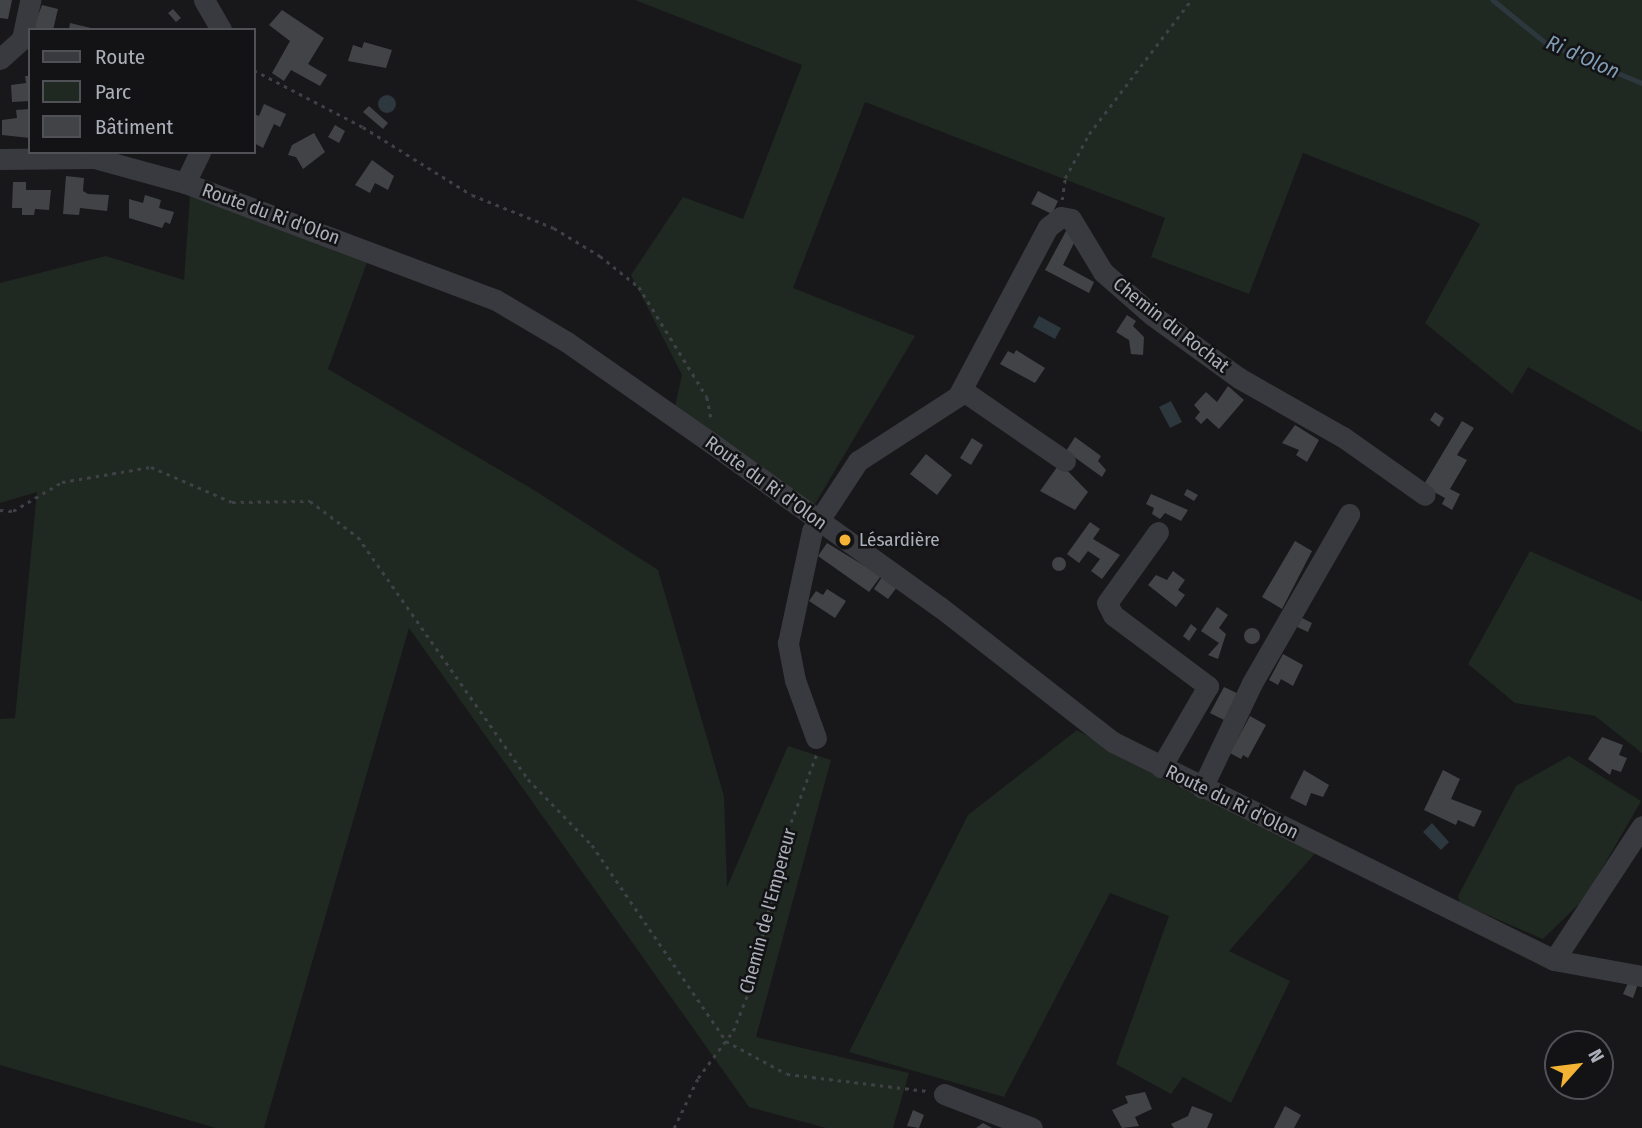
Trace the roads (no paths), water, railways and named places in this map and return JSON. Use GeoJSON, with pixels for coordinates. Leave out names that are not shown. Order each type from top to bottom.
{"type":"FeatureCollection","features":[{"type":"Feature","properties":{"kind":"street"},"geometry":{"type":"LineString","coordinates":[[0,59],[22,39],[30,0]]}},
{"type":"Feature","properties":{"kind":"street"},"geometry":{"type":"LineString","coordinates":[[204,0],[220,28]]}},
{"type":"Feature","properties":{"kind":"street"},"geometry":{"type":"LineString","coordinates":[[185,183],[199,154]]}},
{"type":"Feature","properties":{"kind":"street","name":"Route du Ri d'Olon"},"geometry":{"type":"LineString","coordinates":[[0,159],[95,155],[185,183],[496,300],[568,342],[717,447],[940,607],[1113,742],[1555,960],[1642,975]]}},
{"type":"Feature","properties":{"kind":"street","name":"Chemin du Rochat"},"geometry":{"type":"LineString","coordinates":[[962,390],[1048,228],[1061,217],[1071,219],[1103,272],[1152,315],[1239,378],[1343,437],[1425,495]]}},
{"type":"Feature","properties":{"kind":"street"},"geometry":{"type":"LineString","coordinates":[[816,738],[794,680],[788,643],[812,531],[858,461],[962,390],[1065,461]]}},
{"type":"Feature","properties":{"kind":"street"},"geometry":{"type":"LineString","coordinates":[[1202,788],[1252,683],[1349,514]]}},
{"type":"Feature","properties":{"kind":"street"},"geometry":{"type":"LineString","coordinates":[[1157,532],[1107,603],[1113,615],[1208,686],[1161,767]]}},
{"type":"Feature","properties":{"kind":"street"},"geometry":{"type":"LineString","coordinates":[[1555,960],[1642,826]]}},
{"type":"Feature","properties":{"kind":"street"},"geometry":{"type":"LineString","coordinates":[[944,1094],[1032,1128]]}},
{"type":"Feature","properties":{"kind":"waterway","name":"Ri d'Olon"},"geometry":{"type":"LineString","coordinates":[[1493,0],[1546,43],[1642,83]]}},
{"type":"Feature","properties":{"kind":"place","name":"Lésardière"},"geometry":{"type":"Point","coordinates":[845,540]}}]}
